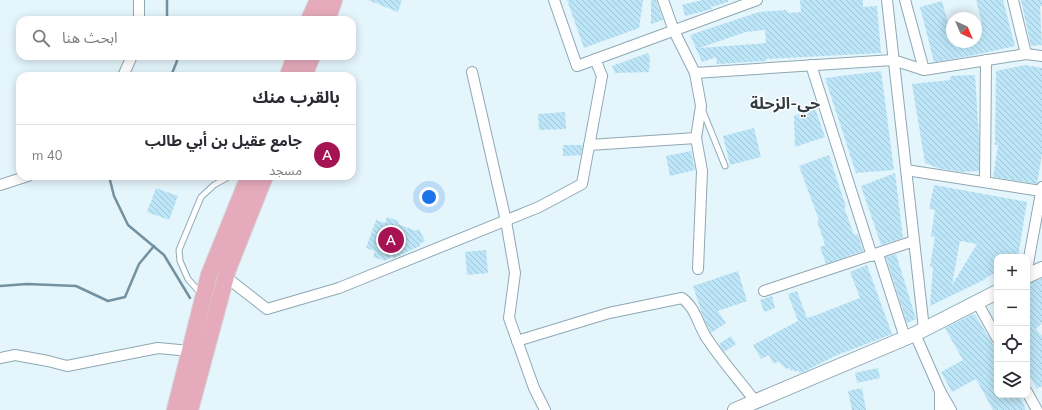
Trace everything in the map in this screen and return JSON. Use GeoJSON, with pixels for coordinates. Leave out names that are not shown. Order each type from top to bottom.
{"type":"FeatureCollection","features":[{"type":"Feature","properties":{"kind":"main road"},"geometry":{"type":"LineString","coordinates":[[311,16],[318,0]]}},
{"type":"Feature","properties":{"kind":"main road"},"geometry":{"type":"LineString","coordinates":[[328,16],[334,0]]}},
{"type":"Feature","properties":{"kind":"main road"},"geometry":{"type":"LineString","coordinates":[[289,72],[294,60]]}},
{"type":"Feature","properties":{"kind":"main road"},"geometry":{"type":"LineString","coordinates":[[306,72],[310,60]]}},
{"type":"Feature","properties":{"kind":"main road"},"geometry":{"type":"LineString","coordinates":[[175,410],[209,275],[247,180]]}},
{"type":"Feature","properties":{"kind":"main road"},"geometry":{"type":"LineString","coordinates":[[190,410],[226,277],[263,180]]}},
{"type":"Feature","properties":{"kind":"street"},"geometry":{"type":"LineString","coordinates":[[139,0],[139,16]]}},
{"type":"Feature","properties":{"kind":"street"},"geometry":{"type":"LineString","coordinates":[[554,0],[577,66],[757,0]]}},
{"type":"Feature","properties":{"kind":"street"},"geometry":{"type":"LineString","coordinates":[[663,0],[674,30],[695,73],[701,106],[696,138],[702,171],[698,269]]}},
{"type":"Feature","properties":{"kind":"street"},"geometry":{"type":"LineString","coordinates":[[887,0],[914,241],[915,334]]}},
{"type":"Feature","properties":{"kind":"street"},"geometry":{"type":"LineString","coordinates":[[906,0],[924,70]]}},
{"type":"Feature","properties":{"kind":"street"},"geometry":{"type":"LineString","coordinates":[[1012,0],[1026,54]]}},
{"type":"Feature","properties":{"kind":"street"},"geometry":{"type":"LineString","coordinates":[[695,73],[894,60],[924,70],[1026,54],[1042,56]]}},
{"type":"Feature","properties":{"kind":"street"},"geometry":{"type":"LineString","coordinates":[[226,277],[266,310],[339,288],[539,207],[582,184],[602,76],[595,59]]}},
{"type":"Feature","properties":{"kind":"street"},"geometry":{"type":"LineString","coordinates":[[125,72],[130,60]]}},
{"type":"Feature","properties":{"kind":"street"},"geometry":{"type":"LineString","coordinates":[[985,182],[986,60]]}},
{"type":"Feature","properties":{"kind":"street"},"geometry":{"type":"LineString","coordinates":[[811,65],[875,255],[915,334],[940,391],[951,410]]}},
{"type":"Feature","properties":{"kind":"street"},"geometry":{"type":"LineString","coordinates":[[472,72],[506,220],[515,273],[509,318],[534,388],[545,410]]}},
{"type":"Feature","properties":{"kind":"street"},"geometry":{"type":"LineString","coordinates":[[589,145],[696,138]]}},
{"type":"Feature","properties":{"kind":"street"},"geometry":{"type":"LineString","coordinates":[[906,170],[1042,189],[1030,254]]}},
{"type":"Feature","properties":{"kind":"street"},"geometry":{"type":"LineString","coordinates":[[0,185],[16,180]]}},
{"type":"Feature","properties":{"kind":"street"},"geometry":{"type":"LineString","coordinates":[[764,291],[914,241]]}},
{"type":"Feature","properties":{"kind":"street"},"geometry":{"type":"LineString","coordinates":[[1030,274],[1042,268]]}},
{"type":"Feature","properties":{"kind":"street"},"geometry":{"type":"LineString","coordinates":[[736,410],[915,334],[994,294]]}},
{"type":"Feature","properties":{"kind":"street"},"geometry":{"type":"LineString","coordinates":[[517,341],[609,313],[682,298],[688,302],[705,335],[718,354],[756,401]]}},
{"type":"Feature","properties":{"kind":"street"},"geometry":{"type":"LineString","coordinates":[[977,302],[994,333]]}},
{"type":"Feature","properties":{"kind":"street"},"geometry":{"type":"LineString","coordinates":[[0,358],[15,355],[67,366],[158,348],[190,351]]}},
{"type":"Feature","properties":{"kind":"street"},"geometry":{"type":"LineString","coordinates":[[940,391],[940,410]]}},
{"type":"Feature","properties":{"kind":"street"},"geometry":{"type":"LineString","coordinates":[[1030,396],[1038,406]]}},
{"type":"Feature","properties":{"kind":"lane"},"geometry":{"type":"LineString","coordinates":[[701,106],[725,166]]}},
{"type":"Feature","properties":{"kind":"lane"},"geometry":{"type":"LineString","coordinates":[[204,297],[188,279],[180,261],[179,250],[201,197],[214,185],[223,180]]}},
{"type":"Feature","properties":{"kind":"building"},"geometry":{"type":"Polygon","coordinates":[[[368,0],[402,0],[398,12],[368,0]]]}},
{"type":"Feature","properties":{"kind":"building"},"geometry":{"type":"Polygon","coordinates":[[[567,0],[643,0],[639,28],[584,48],[567,0]]]}},
{"type":"Feature","properties":{"kind":"building"},"geometry":{"type":"Polygon","coordinates":[[[651,0],[656,0],[663,20],[651,24],[651,0]]]}},
{"type":"Feature","properties":{"kind":"building"},"geometry":{"type":"Polygon","coordinates":[[[702,0],[728,0],[728,2],[711,7],[712,9],[685,16],[682,5],[702,0]]]}},
{"type":"Feature","properties":{"kind":"building"},"geometry":{"type":"Polygon","coordinates":[[[800,0],[863,0],[863,7],[877,6],[881,53],[766,59],[766,61],[717,64],[716,57],[702,62],[690,35],[759,12],[787,10],[787,13],[801,12],[800,0]],[[765,30],[746,32],[699,48],[766,43],[765,30]]]}},
{"type":"Feature","properties":{"kind":"building"},"geometry":{"type":"Polygon","coordinates":[[[976,0],[1003,0],[1015,46],[934,62],[920,7],[942,1],[946,16],[946,48],[982,48],[982,12],[979,12],[976,0]]]}},
{"type":"Feature","properties":{"kind":"building"},"geometry":{"type":"Polygon","coordinates":[[[1021,0],[1042,0],[1042,6],[1040,6],[1042,45],[1031,46],[1021,0]]]}},
{"type":"Feature","properties":{"kind":"building"},"geometry":{"type":"Polygon","coordinates":[[[648,53],[650,58],[649,72],[615,73],[612,66],[648,53]]]}},
{"type":"Feature","properties":{"kind":"building"},"geometry":{"type":"Polygon","coordinates":[[[1025,65],[1042,68],[1042,154],[1037,184],[993,177],[998,145],[995,145],[996,71],[1025,65]]]}},
{"type":"Feature","properties":{"kind":"building"},"geometry":{"type":"Polygon","coordinates":[[[881,71],[894,170],[856,173],[825,78],[881,71]]]}},
{"type":"Feature","properties":{"kind":"building"},"geometry":{"type":"Polygon","coordinates":[[[975,75],[979,138],[979,171],[961,172],[938,168],[925,163],[912,84],[950,80],[950,76],[975,75]]]}},
{"type":"Feature","properties":{"kind":"building"},"geometry":{"type":"Polygon","coordinates":[[[815,108],[825,137],[795,147],[794,116],[815,108]]]}},
{"type":"Feature","properties":{"kind":"building"},"geometry":{"type":"Polygon","coordinates":[[[565,112],[566,129],[539,130],[538,114],[565,112]]]}},
{"type":"Feature","properties":{"kind":"building"},"geometry":{"type":"Polygon","coordinates":[[[754,128],[761,157],[730,165],[723,136],[754,128]]]}},
{"type":"Feature","properties":{"kind":"building"},"geometry":{"type":"Polygon","coordinates":[[[563,145],[583,145],[581,155],[563,156],[563,145]]]}},
{"type":"Feature","properties":{"kind":"building"},"geometry":{"type":"Polygon","coordinates":[[[691,151],[695,170],[670,176],[666,156],[691,151]]]}},
{"type":"Feature","properties":{"kind":"building"},"geometry":{"type":"Polygon","coordinates":[[[829,155],[846,207],[844,207],[854,235],[858,234],[863,251],[826,264],[820,247],[825,245],[817,221],[819,220],[799,166],[829,155]]]}},
{"type":"Feature","properties":{"kind":"building"},"geometry":{"type":"Polygon","coordinates":[[[895,173],[903,238],[881,245],[861,186],[895,173]]]}},
{"type":"Feature","properties":{"kind":"building"},"geometry":{"type":"Polygon","coordinates":[[[934,185],[1027,202],[1018,254],[994,254],[994,274],[985,278],[986,279],[930,306],[933,267],[930,266],[935,237],[931,236],[935,210],[929,209],[934,185]],[[960,241],[952,285],[977,244],[960,241]]]}},
{"type":"Feature","properties":{"kind":"building"},"geometry":{"type":"Polygon","coordinates":[[[156,188],[178,196],[169,220],[147,212],[156,188]]]}},
{"type":"Feature","properties":{"kind":"building"},"geometry":{"type":"Polygon","coordinates":[[[387,217],[399,221],[398,224],[416,231],[419,229],[425,241],[419,244],[420,246],[394,258],[391,257],[385,261],[373,257],[375,251],[366,248],[376,220],[385,223],[387,217]]]}},
{"type":"Feature","properties":{"kind":"building"},"geometry":{"type":"Polygon","coordinates":[[[486,250],[488,273],[467,275],[465,252],[486,250]]]}},
{"type":"Feature","properties":{"kind":"building"},"geometry":{"type":"Polygon","coordinates":[[[896,254],[916,319],[907,323],[886,257],[896,254]]]}},
{"type":"Feature","properties":{"kind":"building"},"geometry":{"type":"Polygon","coordinates":[[[867,265],[892,334],[835,356],[799,373],[798,370],[795,372],[794,370],[791,371],[789,368],[786,369],[779,362],[773,363],[769,355],[761,359],[753,345],[798,321],[788,294],[797,291],[807,318],[819,314],[860,298],[850,272],[867,265]]]}},
{"type":"Feature","properties":{"kind":"building"},"geometry":{"type":"Polygon","coordinates":[[[738,271],[747,301],[718,311],[726,323],[711,333],[703,317],[693,286],[738,271]]]}},
{"type":"Feature","properties":{"kind":"building"},"geometry":{"type":"Polygon","coordinates":[[[1042,278],[1042,323],[1036,329],[1042,336],[1042,386],[1037,389],[1030,376],[1030,283],[1042,278]]]}},
{"type":"Feature","properties":{"kind":"building"},"geometry":{"type":"Polygon","coordinates":[[[772,296],[775,308],[764,312],[760,300],[772,296]]]}},
{"type":"Feature","properties":{"kind":"building"},"geometry":{"type":"Polygon","coordinates":[[[973,314],[975,315],[994,346],[994,398],[1020,398],[1026,410],[993,410],[976,379],[952,392],[941,372],[963,360],[945,328],[973,314]]]}},
{"type":"Feature","properties":{"kind":"building"},"geometry":{"type":"Polygon","coordinates":[[[731,336],[736,344],[724,352],[719,344],[731,336]]]}},
{"type":"Feature","properties":{"kind":"building"},"geometry":{"type":"Polygon","coordinates":[[[878,368],[880,378],[857,383],[855,373],[878,368]]]}},
{"type":"Feature","properties":{"kind":"building"},"geometry":{"type":"Polygon","coordinates":[[[862,388],[866,410],[852,410],[848,391],[862,388]]]}},
{"type":"Feature","properties":{"kind":"waterway"},"geometry":{"type":"LineString","coordinates":[[167,0],[167,16]]}},
{"type":"Feature","properties":{"kind":"waterway"},"geometry":{"type":"LineString","coordinates":[[173,72],[177,60]]}},
{"type":"Feature","properties":{"kind":"waterway"},"geometry":{"type":"LineString","coordinates":[[110,180],[114,196],[128,225],[164,255],[190,298]]}},
{"type":"Feature","properties":{"kind":"waterway"},"geometry":{"type":"LineString","coordinates":[[0,286],[27,284],[76,286],[108,301],[125,297],[139,264],[154,246]]}},
{"type":"Feature","properties":{"kind":"place","name":"جامع عقيل بن أبي طالب"},"geometry":{"type":"Point","coordinates":[391,240]}},
{"type":"Feature","properties":{"kind":"district","name":"حي-الزحلة"},"geometry":{"type":"Point","coordinates":[785,103]}}]}
